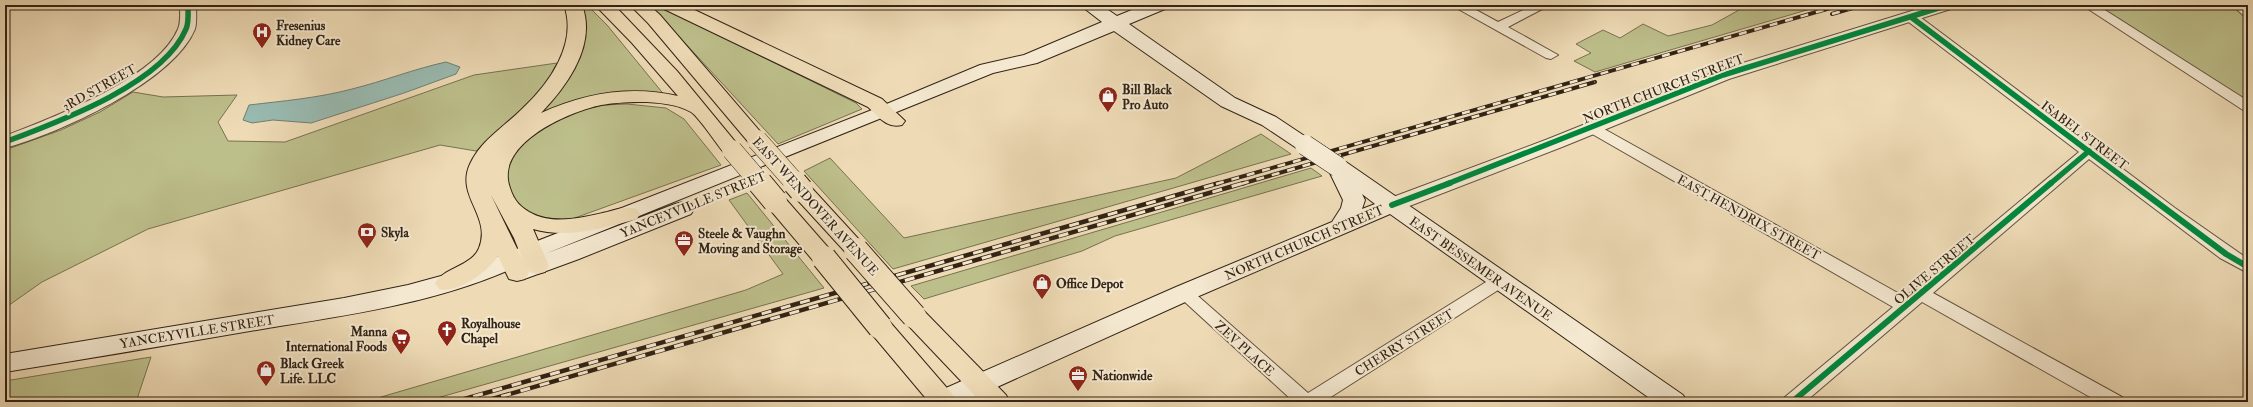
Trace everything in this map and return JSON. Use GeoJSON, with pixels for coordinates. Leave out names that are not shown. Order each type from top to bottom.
{"type":"FeatureCollection","features":[{"type":"Feature","properties":{"kind":"highway"},"geometry":{"type":"LineString","coordinates":[[525,262],[495,226],[481,199],[477,176],[483,157],[504,135],[529,114],[565,70],[573,51],[577,29],[576,12],[573,5]]}},
{"type":"Feature","properties":{"kind":"highway","name":"EAST WENDOVER AVENUE"},"geometry":{"type":"LineString","coordinates":[[604,5],[623,22],[698,108],[942,401]]}},
{"type":"Feature","properties":{"kind":"highway","name":"EAST WENDOVER AVENUE"},"geometry":{"type":"LineString","coordinates":[[640,5],[654,19],[801,190],[914,316],[997,402]]}},
{"type":"Feature","properties":{"kind":"highway"},"geometry":{"type":"LineString","coordinates":[[670,5],[875,103],[890,117]]}},
{"type":"Feature","properties":{"kind":"highway"},"geometry":{"type":"LineString","coordinates":[[525,262],[512,211],[502,196],[497,178],[500,162],[511,144],[530,127],[562,111],[588,101],[618,96],[655,98],[682,102],[698,108]]}},
{"type":"Feature","properties":{"kind":"highway"},"geometry":{"type":"LineString","coordinates":[[512,211],[524,220],[540,226],[576,225],[629,214]]}},
{"type":"Feature","properties":{"kind":"highway"},"geometry":{"type":"LineString","coordinates":[[447,283],[484,260],[494,242],[495,226]]}},
{"type":"Feature","properties":{"kind":"main road","name":"EAST BESSEMER AVENUE"},"geometry":{"type":"LineString","coordinates":[[1089,5],[1120,15],[1228,102],[1269,121],[1338,167],[1674,402]]}},
{"type":"Feature","properties":{"kind":"main road","name":"YANCEYVILLE STREET"},"geometry":{"type":"LineString","coordinates":[[525,262],[629,214],[1007,75],[1030,58],[1120,15],[1159,5]]}},
{"type":"Feature","properties":{"kind":"main road","name":"YANCEYVILLE STREET"},"geometry":{"type":"LineString","coordinates":[[5,363],[344,307],[447,283],[525,262],[578,252],[890,117]]}},
{"type":"Feature","properties":{"kind":"main road"},"geometry":{"type":"LineString","coordinates":[[1338,167],[1354,200],[1352,208],[1339,228]]}},
{"type":"Feature","properties":{"kind":"main road","name":"NORTH CHURCH STREET"},"geometry":{"type":"LineString","coordinates":[[942,401],[1184,294],[1392,205]]}},
{"type":"Feature","properties":{"kind":"street","name":"3RD STREET"},"geometry":{"type":"LineString","coordinates":[[5,142],[86,110],[145,75],[165,58],[184,36],[188,18],[188,5]]}},
{"type":"Feature","properties":{"kind":"street"},"geometry":{"type":"LineString","coordinates":[[1457,5],[1551,55]]}},
{"type":"Feature","properties":{"kind":"street"},"geometry":{"type":"LineString","coordinates":[[1498,27],[1544,5]]}},
{"type":"Feature","properties":{"kind":"street","name":"NORTH CHURCH STREET"},"geometry":{"type":"LineString","coordinates":[[1392,205],[1592,128],[1722,75],[1805,48],[1911,18],[1948,5]]}},
{"type":"Feature","properties":{"kind":"street"},"geometry":{"type":"LineString","coordinates":[[2088,5],[2248,107]]}},
{"type":"Feature","properties":{"kind":"street"},"geometry":{"type":"LineString","coordinates":[[2238,5],[2248,12]]}},
{"type":"Feature","properties":{"kind":"street","name":"ISABEL STREET"},"geometry":{"type":"LineString","coordinates":[[1911,18],[2226,254],[2248,267]]}},
{"type":"Feature","properties":{"kind":"street","name":"EAST HENDRIX STREET"},"geometry":{"type":"LineString","coordinates":[[1592,128],[1906,306]]}},
{"type":"Feature","properties":{"kind":"street","name":"OLIVE STREET"},"geometry":{"type":"LineString","coordinates":[[1792,402],[2089,151]]}},
{"type":"Feature","properties":{"kind":"street","name":"CHERRY STREET"},"geometry":{"type":"LineString","coordinates":[[1307,402],[1500,281]]}},
{"type":"Feature","properties":{"kind":"street","name":"ZEV PLACE"},"geometry":{"type":"LineString","coordinates":[[1184,294],[1307,402]]}},
{"type":"Feature","properties":{"kind":"street"},"geometry":{"type":"LineString","coordinates":[[1921,294],[2114,402]]}},
{"type":"Feature","properties":{"kind":"green space"},"geometry":{"type":"Polygon","coordinates":[[[577,5],[587,5],[607,25],[666,97],[625,94],[532,121],[562,85],[577,5]]]}},
{"type":"Feature","properties":{"kind":"green space"},"geometry":{"type":"Polygon","coordinates":[[[650,5],[657,5],[856,103],[862,109],[778,144],[650,5]]]}},
{"type":"Feature","properties":{"kind":"green space"},"geometry":{"type":"Polygon","coordinates":[[[1729,5],[1824,5],[1595,72],[1574,61],[1591,53],[1576,44],[1603,30],[1620,38],[1643,24],[1668,36],[1712,25],[1739,10],[1729,5]]]}},
{"type":"Feature","properties":{"kind":"green space"},"geometry":{"type":"Polygon","coordinates":[[[2093,5],[2230,5],[2248,17],[2248,102],[2093,5]]]}},
{"type":"Feature","properties":{"kind":"green space"},"geometry":{"type":"Polygon","coordinates":[[[557,63],[544,86],[527,107],[476,151],[440,145],[148,229],[42,282],[5,308],[5,150],[61,130],[100,112],[133,92],[163,97],[237,95],[218,122],[228,141],[285,142],[474,75],[557,63]]]}},
{"type":"Feature","properties":{"kind":"green space"},"geometry":{"type":"Polygon","coordinates":[[[627,104],[666,108],[684,119],[721,165],[572,219],[545,218],[528,214],[521,209],[515,202],[502,179],[515,149],[553,121],[578,111],[604,105],[627,104]]]}},
{"type":"Feature","properties":{"kind":"green space"},"geometry":{"type":"Polygon","coordinates":[[[1261,134],[1291,154],[893,269],[804,171],[830,158],[904,238],[1176,178],[1261,134]]]}},
{"type":"Feature","properties":{"kind":"green space"},"geometry":{"type":"Polygon","coordinates":[[[1311,168],[1322,176],[1115,236],[1082,251],[924,299],[911,286],[1311,168]]]}},
{"type":"Feature","properties":{"kind":"green space"},"geometry":{"type":"Polygon","coordinates":[[[747,193],[824,288],[423,402],[364,402],[746,290],[783,274],[729,200],[747,193]]]}},
{"type":"Feature","properties":{"kind":"green space"},"geometry":{"type":"Polygon","coordinates":[[[151,357],[136,402],[5,402],[5,381],[151,357]]]}},
{"type":"Feature","properties":{"kind":"water"},"geometry":{"type":"Polygon","coordinates":[[[446,62],[460,67],[456,74],[404,93],[311,123],[273,120],[252,123],[243,120],[249,105],[326,95],[364,86],[446,62]]]}},
{"type":"Feature","properties":{"kind":"railway"},"geometry":{"type":"LineString","coordinates":[[1216,184],[1841,5]]}},
{"type":"Feature","properties":{"kind":"railway"},"geometry":{"type":"LineString","coordinates":[[1832,14],[1863,5]]}},
{"type":"Feature","properties":{"kind":"railway"},"geometry":{"type":"LineString","coordinates":[[1241,184],[1595,82]]}},
{"type":"Feature","properties":{"kind":"railway"},"geometry":{"type":"LineString","coordinates":[[454,402],[1219,183]]}},
{"type":"Feature","properties":{"kind":"railway"},"geometry":{"type":"LineString","coordinates":[[482,402],[1244,183]]}},
{"type":"Feature","properties":{"kind":"cycle path"},"geometry":{"type":"LineString","coordinates":[[5,142],[55,123],[87,108],[120,91],[150,72],[173,51],[187,28],[188,5]]}},
{"type":"Feature","properties":{"kind":"cycle path"},"geometry":{"type":"LineString","coordinates":[[1392,205],[1555,143],[1723,75],[1948,5]]}},
{"type":"Feature","properties":{"kind":"cycle path"},"geometry":{"type":"LineString","coordinates":[[1911,17],[2169,212],[2226,254],[2248,267]]}},
{"type":"Feature","properties":{"kind":"cycle path"},"geometry":{"type":"LineString","coordinates":[[1792,402],[2089,151]]}},
{"type":"Feature","properties":{"kind":"place","name":"Fresenius Kidney Care"},"geometry":{"type":"Point","coordinates":[262,49]}},
{"type":"Feature","properties":{"kind":"place","name":"Bill Black Pro Auto"},"geometry":{"type":"Point","coordinates":[1108,113]}},
{"type":"Feature","properties":{"kind":"place","name":"Skyla"},"geometry":{"type":"Point","coordinates":[367,249]}},
{"type":"Feature","properties":{"kind":"place","name":"Steele & Vaughn Moving and Storage"},"geometry":{"type":"Point","coordinates":[684,257]}},
{"type":"Feature","properties":{"kind":"place","name":"Office Depot"},"geometry":{"type":"Point","coordinates":[1042,300]}},
{"type":"Feature","properties":{"kind":"place","name":"Royalhouse Chapel"},"geometry":{"type":"Point","coordinates":[447,347]}},
{"type":"Feature","properties":{"kind":"place","name":"Manna International Foods"},"geometry":{"type":"Point","coordinates":[401,355]}},
{"type":"Feature","properties":{"kind":"place","name":"Black Greek Life. LLC"},"geometry":{"type":"Point","coordinates":[266,387]}},
{"type":"Feature","properties":{"kind":"place","name":"Nationwide"},"geometry":{"type":"Point","coordinates":[1078,392]}}]}
